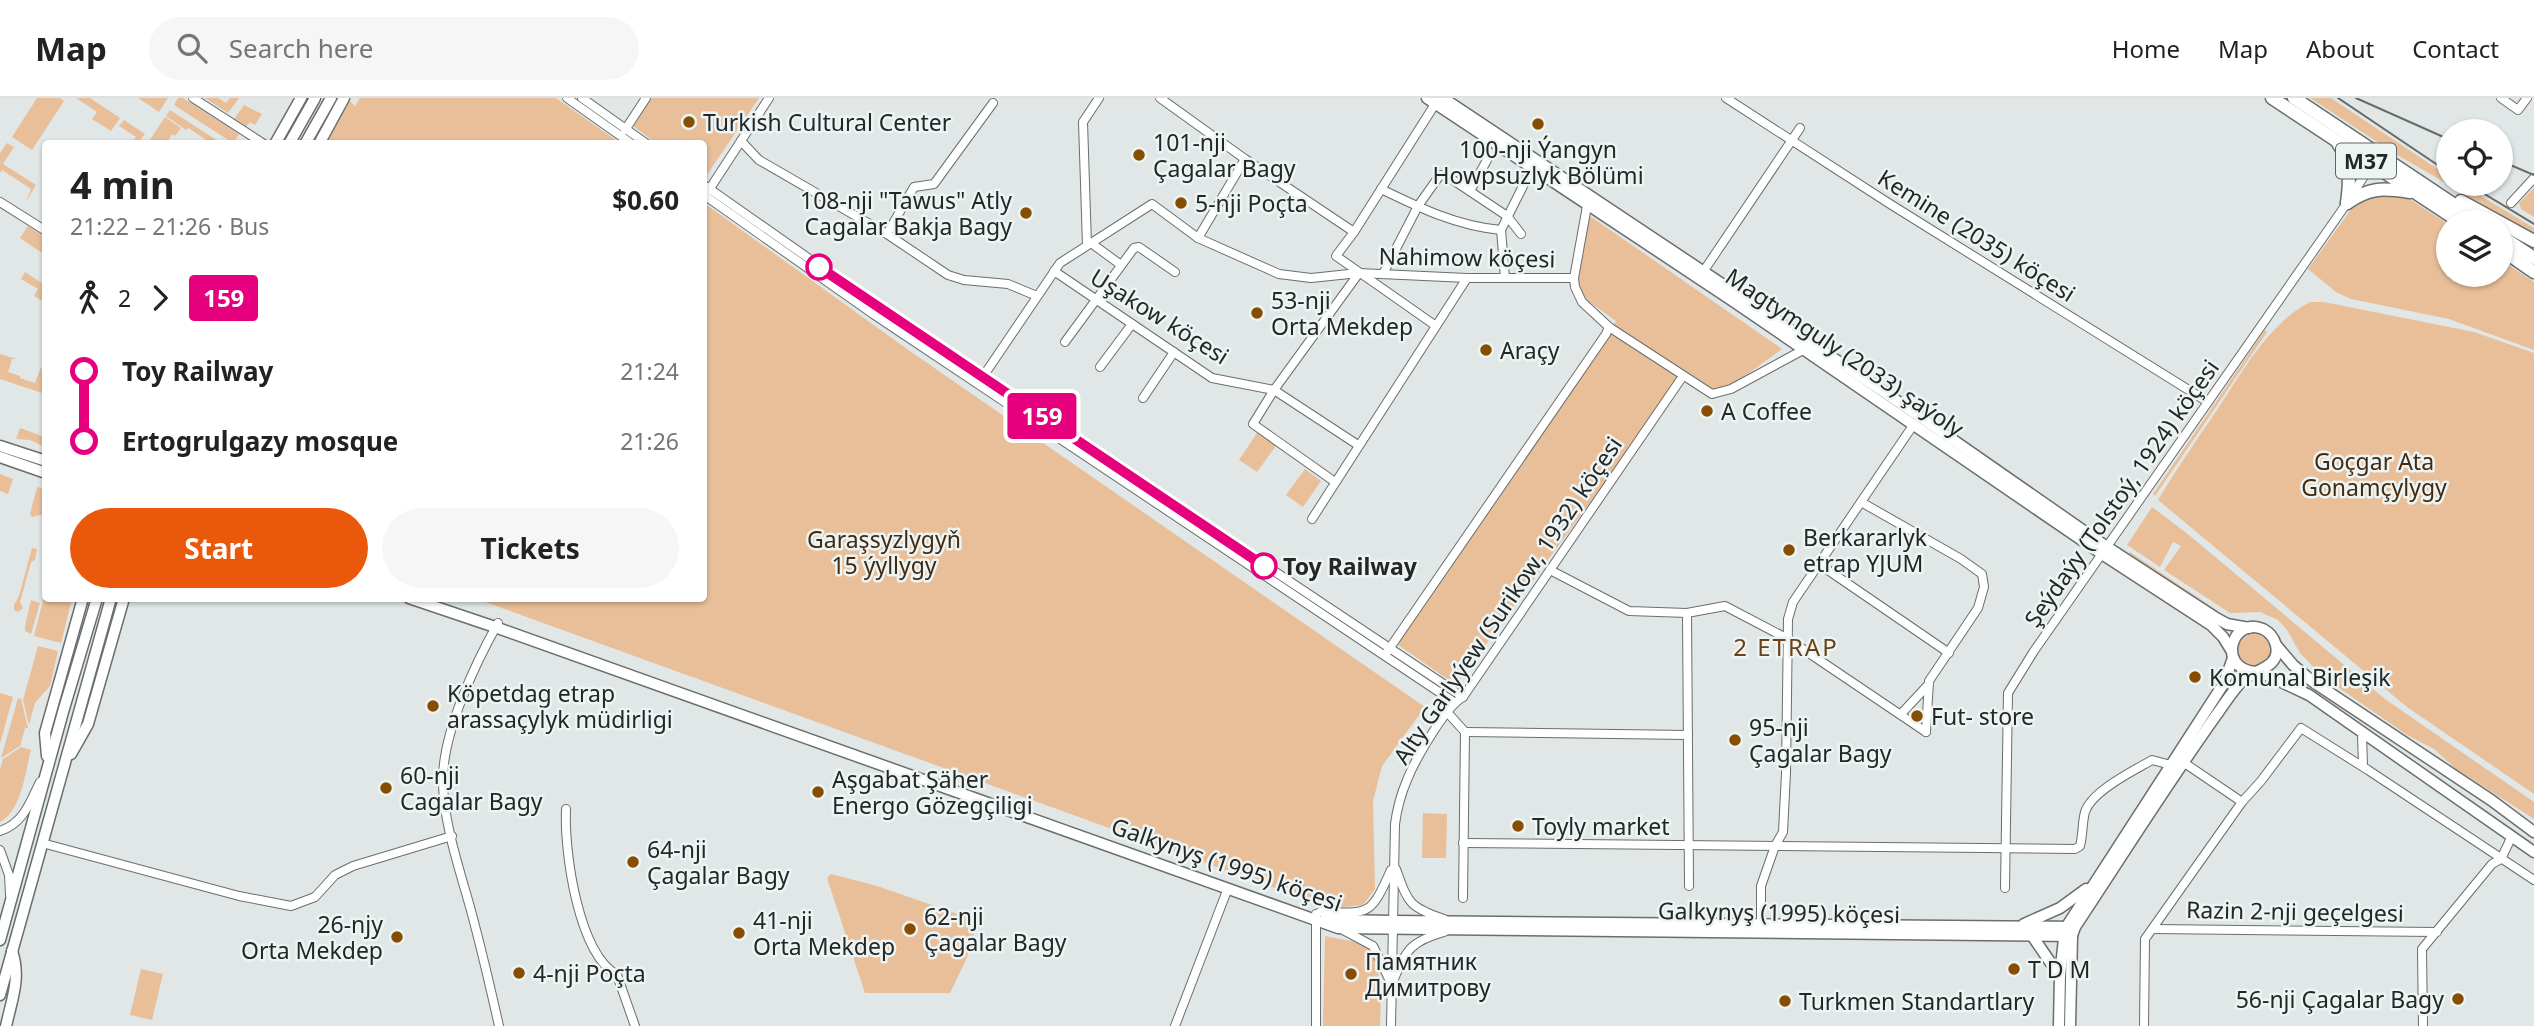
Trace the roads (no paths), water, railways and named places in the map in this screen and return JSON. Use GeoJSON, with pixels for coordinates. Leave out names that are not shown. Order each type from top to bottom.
{"type":"FeatureCollection","features":[{"type":"Feature","properties":{"kind":"highway","name":"M37"},"geometry":{"type":"LineString","coordinates":[[2272,98],[2334,138],[2375,160],[2398,168],[2462,210]]}},
{"type":"Feature","properties":{"kind":"highway","name":"M37"},"geometry":{"type":"LineString","coordinates":[[2294,98],[2414,192],[2442,210]]}},
{"type":"Feature","properties":{"kind":"highway"},"geometry":{"type":"LineString","coordinates":[[2334,138],[2342,150],[2349,171],[2347,203]]}},
{"type":"Feature","properties":{"kind":"highway"},"geometry":{"type":"LineString","coordinates":[[2398,168],[2534,241]]}},
{"type":"Feature","properties":{"kind":"highway"},"geometry":{"type":"LineString","coordinates":[[2347,203],[2361,193],[2375,189],[2414,192]]}},
{"type":"Feature","properties":{"kind":"highway"},"geometry":{"type":"LineString","coordinates":[[2513,244],[2534,258]]}},
{"type":"Feature","properties":{"kind":"highway"},"geometry":{"type":"LineString","coordinates":[[2513,257],[2534,272]]}},
{"type":"Feature","properties":{"kind":"main road"},"geometry":{"type":"LineString","coordinates":[[277,140],[301,98]]}},
{"type":"Feature","properties":{"kind":"main road"},"geometry":{"type":"LineString","coordinates":[[291,140],[315,98]]}},
{"type":"Feature","properties":{"kind":"main road"},"geometry":{"type":"LineString","coordinates":[[307,140],[331,98]]}},
{"type":"Feature","properties":{"kind":"main road"},"geometry":{"type":"LineString","coordinates":[[321,140],[344,98]]}},
{"type":"Feature","properties":{"kind":"main road","name":"Magtymguly (2033) şaýoly"},"geometry":{"type":"LineString","coordinates":[[1436,99],[1532,168],[1703,272],[1887,394],[2104,551],[2227,624],[2249,628]]}},
{"type":"Feature","properties":{"kind":"main road","name":"Magtymguly (2033) şaýoly"},"geometry":{"type":"LineString","coordinates":[[1436,99],[1591,202],[1802,350],[2211,625],[2223,637],[2232,654]]}},
{"type":"Feature","properties":{"kind":"main road"},"geometry":{"type":"LineString","coordinates":[[0,446],[42,466]]}},
{"type":"Feature","properties":{"kind":"main road"},"geometry":{"type":"LineString","coordinates":[[0,457],[42,466]]}},
{"type":"Feature","properties":{"kind":"main road"},"geometry":{"type":"LineString","coordinates":[[47,766],[45,733],[82,602]]}},
{"type":"Feature","properties":{"kind":"main road"},"geometry":{"type":"LineString","coordinates":[[0,940],[47,766],[96,602]]}},
{"type":"Feature","properties":{"kind":"main road"},"geometry":{"type":"LineString","coordinates":[[0,995],[110,602]]}},
{"type":"Feature","properties":{"kind":"main road"},"geometry":{"type":"LineString","coordinates":[[63,769],[88,724],[123,602]]}},
{"type":"Feature","properties":{"kind":"main road","name":"Galkynyş (1995) köçesi"},"geometry":{"type":"LineString","coordinates":[[422,602],[496,625],[1314,915],[1338,928],[1392,925],[1761,925],[2018,927],[2069,931]]}},
{"type":"Feature","properties":{"kind":"main road","name":"Galkynyş (1995) köçesi"},"geometry":{"type":"LineString","coordinates":[[439,602],[496,625],[1228,888],[1314,915],[1392,925]]}},
{"type":"Feature","properties":{"kind":"main road"},"geometry":{"type":"LineString","coordinates":[[2059,1026],[2060,976],[2069,931],[2093,883],[2224,683],[2236,636],[2249,628],[2264,630],[2271,635],[2293,665],[2312,681],[2491,800],[2534,832]]}},
{"type":"Feature","properties":{"kind":"main road"},"geometry":{"type":"LineString","coordinates":[[2070,1026],[2069,931],[2233,692],[2256,672],[2266,669],[2274,660],[2276,645]]}},
{"type":"Feature","properties":{"kind":"main road"},"geometry":{"type":"LineString","coordinates":[[2232,654],[2243,669],[2309,695],[2534,852]]}},
{"type":"Feature","properties":{"kind":"main road"},"geometry":{"type":"LineString","coordinates":[[2018,927],[2060,908],[2093,883]]}},
{"type":"Feature","properties":{"kind":"main road","name":"Galkynyş (1995) köçesi"},"geometry":{"type":"LineString","coordinates":[[1453,925],[2033,937],[2069,931]]}},
{"type":"Feature","properties":{"kind":"main road"},"geometry":{"type":"LineString","coordinates":[[2033,937],[2060,976]]}},
{"type":"Feature","properties":{"kind":"main road"},"geometry":{"type":"LineString","coordinates":[[6,1026],[16,983],[17,968],[12,951]]}},
{"type":"Feature","properties":{"kind":"street"},"geometry":{"type":"LineString","coordinates":[[193,98],[258,140]]}},
{"type":"Feature","properties":{"kind":"street"},"geometry":{"type":"LineString","coordinates":[[567,98],[639,140]]}},
{"type":"Feature","properties":{"kind":"street"},"geometry":{"type":"LineString","coordinates":[[582,98],[624,132],[629,140]]}},
{"type":"Feature","properties":{"kind":"street"},"geometry":{"type":"LineString","coordinates":[[624,132],[646,98]]}},
{"type":"Feature","properties":{"kind":"street"},"geometry":{"type":"LineString","coordinates":[[707,188],[769,98]]}},
{"type":"Feature","properties":{"kind":"street"},"geometry":{"type":"LineString","coordinates":[[1089,244],[1083,122],[1099,98]]}},
{"type":"Feature","properties":{"kind":"street"},"geometry":{"type":"LineString","coordinates":[[1160,98],[1354,232]]}},
{"type":"Feature","properties":{"kind":"street","name":"Kemine (2035) köçesi"},"geometry":{"type":"LineString","coordinates":[[1726,98],[1889,204],[2208,402]]}},
{"type":"Feature","properties":{"kind":"street"},"geometry":{"type":"LineString","coordinates":[[2501,98],[2518,110],[2527,98]]}},
{"type":"Feature","properties":{"kind":"street"},"geometry":{"type":"LineString","coordinates":[[1436,99],[1354,232],[1336,256],[1436,326]]}},
{"type":"Feature","properties":{"kind":"street"},"geometry":{"type":"LineString","coordinates":[[887,234],[914,187],[934,184],[993,103]]}},
{"type":"Feature","properties":{"kind":"street"},"geometry":{"type":"LineString","coordinates":[[1703,272],[1800,128]]}},
{"type":"Feature","properties":{"kind":"street"},"geometry":{"type":"LineString","coordinates":[[741,141],[759,160],[887,234],[948,275],[964,280],[1008,284],[1037,296]]}},
{"type":"Feature","properties":{"kind":"street"},"geometry":{"type":"LineString","coordinates":[[1198,238],[1245,159]]}},
{"type":"Feature","properties":{"kind":"street"},"geometry":{"type":"LineString","coordinates":[[1470,191],[1487,160]]}},
{"type":"Feature","properties":{"kind":"street","name":"Şeýdaýy (Tolstoý, 1924) köçesi"},"geometry":{"type":"LineString","coordinates":[[2005,888],[2008,693],[2034,651],[2375,160]]}},
{"type":"Feature","properties":{"kind":"street"},"geometry":{"type":"LineString","coordinates":[[1505,278],[1501,230],[1532,168]]}},
{"type":"Feature","properties":{"kind":"street"},"geometry":{"type":"LineString","coordinates":[[1383,274],[1418,206],[1440,175],[1444,174],[1507,216],[1521,234]]}},
{"type":"Feature","properties":{"kind":"street"},"geometry":{"type":"LineString","coordinates":[[2511,203],[2534,178]]}},
{"type":"Feature","properties":{"kind":"street"},"geometry":{"type":"LineString","coordinates":[[1381,189],[1465,225],[1501,230]]}},
{"type":"Feature","properties":{"kind":"street"},"geometry":{"type":"LineString","coordinates":[[707,192],[873,314],[981,380],[1387,652],[1454,702]]}},
{"type":"Feature","properties":{"kind":"street"},"geometry":{"type":"LineString","coordinates":[[0,202],[42,228]]}},
{"type":"Feature","properties":{"kind":"street"},"geometry":{"type":"LineString","coordinates":[[1591,202],[1574,278],[1575,287],[1582,302],[1609,327],[1712,394],[1721,393],[1802,350]]}},
{"type":"Feature","properties":{"kind":"street","name":"Nahimow köçesi"},"geometry":{"type":"LineString","coordinates":[[1089,244],[1152,204],[1198,238],[1279,274],[1311,278],[1359,273],[1466,278],[1574,278]]}},
{"type":"Feature","properties":{"kind":"street"},"geometry":{"type":"LineString","coordinates":[[1089,244],[1121,265]]}},
{"type":"Feature","properties":{"kind":"street"},"geometry":{"type":"LineString","coordinates":[[981,380],[1060,263],[1089,244]]}},
{"type":"Feature","properties":{"kind":"street"},"geometry":{"type":"LineString","coordinates":[[1066,342],[1134,248],[1139,247],[1175,272]]}},
{"type":"Feature","properties":{"kind":"street","name":"Uşakow köçesi"},"geometry":{"type":"LineString","coordinates":[[1054,271],[1212,378],[1274,390],[1358,445]]}},
{"type":"Feature","properties":{"kind":"street"},"geometry":{"type":"LineString","coordinates":[[1335,482],[1253,424],[1274,390],[1359,273]]}},
{"type":"Feature","properties":{"kind":"street"},"geometry":{"type":"LineString","coordinates":[[1312,519],[1466,278]]}},
{"type":"Feature","properties":{"kind":"street"},"geometry":{"type":"LineString","coordinates":[[1100,367],[1132,324]]}},
{"type":"Feature","properties":{"kind":"street"},"geometry":{"type":"LineString","coordinates":[[1387,652],[1609,327]]}},
{"type":"Feature","properties":{"kind":"street"},"geometry":{"type":"LineString","coordinates":[[1143,398],[1174,352]]}},
{"type":"Feature","properties":{"kind":"street","name":"Alty Garlyýew (Surikow, 1932) köçesi"},"geometry":{"type":"LineString","coordinates":[[1391,1026],[1395,824],[1406,782],[1447,712],[1454,702],[1463,697],[1683,376]]}},
{"type":"Feature","properties":{"kind":"street"},"geometry":{"type":"LineString","coordinates":[[1761,925],[1761,886],[1775,846],[1783,832],[1788,619],[1793,602],[1914,424]]}},
{"type":"Feature","properties":{"kind":"street"},"geometry":{"type":"LineString","coordinates":[[1861,502],[1950,552],[1982,574],[1982,597],[1929,684],[1901,714]]}},
{"type":"Feature","properties":{"kind":"street"},"geometry":{"type":"LineString","coordinates":[[1819,564],[1949,653]]}},
{"type":"Feature","properties":{"kind":"street"},"geometry":{"type":"LineString","coordinates":[[1550,570],[1629,611],[1687,613],[1725,606],[1788,639],[1926,732],[1929,684]]}},
{"type":"Feature","properties":{"kind":"street"},"geometry":{"type":"LineString","coordinates":[[1687,613],[1689,886]]}},
{"type":"Feature","properties":{"kind":"street"},"geometry":{"type":"LineString","coordinates":[[496,625],[459,711],[445,758],[443,796],[499,1026]]}},
{"type":"Feature","properties":{"kind":"street"},"geometry":{"type":"LineString","coordinates":[[1387,652],[1463,697]]}},
{"type":"Feature","properties":{"kind":"street"},"geometry":{"type":"LineString","coordinates":[[1447,712],[1465,732],[1463,898]]}},
{"type":"Feature","properties":{"kind":"street"},"geometry":{"type":"LineString","coordinates":[[2144,1026],[2145,939],[2242,803],[2262,781],[2301,728],[2534,880]]}},
{"type":"Feature","properties":{"kind":"street"},"geometry":{"type":"LineString","coordinates":[[1465,732],[1688,735]]}},
{"type":"Feature","properties":{"kind":"street"},"geometry":{"type":"LineString","coordinates":[[2362,734],[2363,766]]}},
{"type":"Feature","properties":{"kind":"street"},"geometry":{"type":"LineString","coordinates":[[1463,843],[2075,849],[2080,846],[2085,811],[2096,797],[2114,782],[2152,760],[2171,765]]}},
{"type":"Feature","properties":{"kind":"street"},"geometry":{"type":"LineString","coordinates":[[2183,762],[2242,803]]}},
{"type":"Feature","properties":{"kind":"street"},"geometry":{"type":"LineString","coordinates":[[0,831],[16,824],[23,816],[47,766]]}},
{"type":"Feature","properties":{"kind":"street"},"geometry":{"type":"LineString","coordinates":[[566,809],[565,831],[573,884],[585,933],[608,970],[617,975],[635,1026]]}},
{"type":"Feature","properties":{"kind":"street"},"geometry":{"type":"LineString","coordinates":[[42,843],[239,896],[291,906],[315,897],[335,875],[353,866],[452,836]]}},
{"type":"Feature","properties":{"kind":"street"},"geometry":{"type":"LineString","coordinates":[[2423,1026],[2423,949],[2492,864],[2501,859],[2512,836]]}},
{"type":"Feature","properties":{"kind":"street"},"geometry":{"type":"LineString","coordinates":[[0,850],[9,875],[9,906]]}},
{"type":"Feature","properties":{"kind":"street"},"geometry":{"type":"LineString","coordinates":[[1316,1026],[1314,915],[1358,913],[1368,909],[1377,902],[1394,864]]}},
{"type":"Feature","properties":{"kind":"street"},"geometry":{"type":"LineString","coordinates":[[1394,864],[1412,905],[1453,925]]}},
{"type":"Feature","properties":{"kind":"street"},"geometry":{"type":"LineString","coordinates":[[1175,1026],[1228,888]]}},
{"type":"Feature","properties":{"kind":"street"},"geometry":{"type":"LineString","coordinates":[[1391,985],[1409,948],[1453,925]]}},
{"type":"Feature","properties":{"kind":"street"},"geometry":{"type":"LineString","coordinates":[[1338,928],[1373,946],[1391,985]]}},
{"type":"Feature","properties":{"kind":"street","name":"Razin 2-nji geçelgesi"},"geometry":{"type":"LineString","coordinates":[[2153,929],[2437,932]]}},
{"type":"Feature","properties":{"kind":"railway"},"geometry":{"type":"LineString","coordinates":[[2338,98],[2436,164]]}},
{"type":"Feature","properties":{"kind":"railway"},"geometry":{"type":"LineString","coordinates":[[2356,98],[2436,134]]}},
{"type":"Feature","properties":{"kind":"railway"},"geometry":{"type":"LineString","coordinates":[[2513,166],[2534,175]]}},
{"type":"Feature","properties":{"kind":"railway"},"geometry":{"type":"LineString","coordinates":[[2488,196],[2534,224]]}},
{"type":"Feature","properties":{"kind":"place","name":"Turkish Cultural Center"},"geometry":{"type":"Point","coordinates":[689,122]}},
{"type":"Feature","properties":{"kind":"place","name":"100-nji Ýangyn Howpsuzlyk Bölümi"},"geometry":{"type":"Point","coordinates":[1538,124]}},
{"type":"Feature","properties":{"kind":"place","name":"101-nji Çagalar Bagy"},"geometry":{"type":"Point","coordinates":[1139,155]}},
{"type":"Feature","properties":{"kind":"place","name":"5-nji Poçta"},"geometry":{"type":"Point","coordinates":[1181,203]}},
{"type":"Feature","properties":{"kind":"place","name":"108-nji \"Tawus\" Atly Cagalar Bakja Bagy"},"geometry":{"type":"Point","coordinates":[1026,213]}},
{"type":"Feature","properties":{"kind":"place","name":"53-nji Orta Mekdep"},"geometry":{"type":"Point","coordinates":[1257,313]}},
{"type":"Feature","properties":{"kind":"place","name":"Araçy"},"geometry":{"type":"Point","coordinates":[1486,350]}},
{"type":"Feature","properties":{"kind":"place","name":"A Coffee"},"geometry":{"type":"Point","coordinates":[1707,411]}},
{"type":"Feature","properties":{"kind":"place","name":"Berkararlyk etrap YJUM"},"geometry":{"type":"Point","coordinates":[1789,550]}},
{"type":"Feature","properties":{"kind":"place","name":"Toy Railway"},"geometry":{"type":"Point","coordinates":[1264,566]}},
{"type":"Feature","properties":{"kind":"place","name":"Komunal Birleşik"},"geometry":{"type":"Point","coordinates":[2195,677]}},
{"type":"Feature","properties":{"kind":"place","name":"Köpetdag etrap arassaçylyk müdirligi"},"geometry":{"type":"Point","coordinates":[433,706]}},
{"type":"Feature","properties":{"kind":"place","name":"Fut- store"},"geometry":{"type":"Point","coordinates":[1917,716]}},
{"type":"Feature","properties":{"kind":"place","name":"95-nji Çagalar Bagy"},"geometry":{"type":"Point","coordinates":[1735,740]}},
{"type":"Feature","properties":{"kind":"place","name":"60-nji Cagalar Bagy"},"geometry":{"type":"Point","coordinates":[386,788]}},
{"type":"Feature","properties":{"kind":"place","name":"Aşgabat Şäher Energo Gözegçiligi"},"geometry":{"type":"Point","coordinates":[818,792]}},
{"type":"Feature","properties":{"kind":"place","name":"Toyly market"},"geometry":{"type":"Point","coordinates":[1518,826]}},
{"type":"Feature","properties":{"kind":"place","name":"64-nji Çagalar Bagy"},"geometry":{"type":"Point","coordinates":[633,862]}},
{"type":"Feature","properties":{"kind":"place","name":"62-nji Çagalar Bagy"},"geometry":{"type":"Point","coordinates":[910,929]}},
{"type":"Feature","properties":{"kind":"place","name":"41-nji Orta Mekdep"},"geometry":{"type":"Point","coordinates":[739,933]}},
{"type":"Feature","properties":{"kind":"place","name":"26-njy Orta Mekdep"},"geometry":{"type":"Point","coordinates":[397,937]}},
{"type":"Feature","properties":{"kind":"place","name":"T D M"},"geometry":{"type":"Point","coordinates":[2014,969]}},
{"type":"Feature","properties":{"kind":"place","name":"4-nji Poçta"},"geometry":{"type":"Point","coordinates":[519,973]}},
{"type":"Feature","properties":{"kind":"place","name":"Памятник Димитрову"},"geometry":{"type":"Point","coordinates":[1351,974]}},
{"type":"Feature","properties":{"kind":"place","name":"56-nji Çagalar Bagy"},"geometry":{"type":"Point","coordinates":[2458,999]}},
{"type":"Feature","properties":{"kind":"place","name":"Turkmen Standartlary"},"geometry":{"type":"Point","coordinates":[1785,1001]}},
{"type":"Feature","properties":{"kind":"district","name":"2 ETRAP"},"geometry":{"type":"Point","coordinates":[1786,646]}},
{"type":"Feature","properties":{"kind":"park label","name":"Goçgar Ata Gonamçylygy"},"geometry":{"type":"Point","coordinates":[2374,474]}},
{"type":"Feature","properties":{"kind":"park label","name":"Garaşsyzlygyň 15 ýyllygy"},"geometry":{"type":"Point","coordinates":[884,552]}}]}
